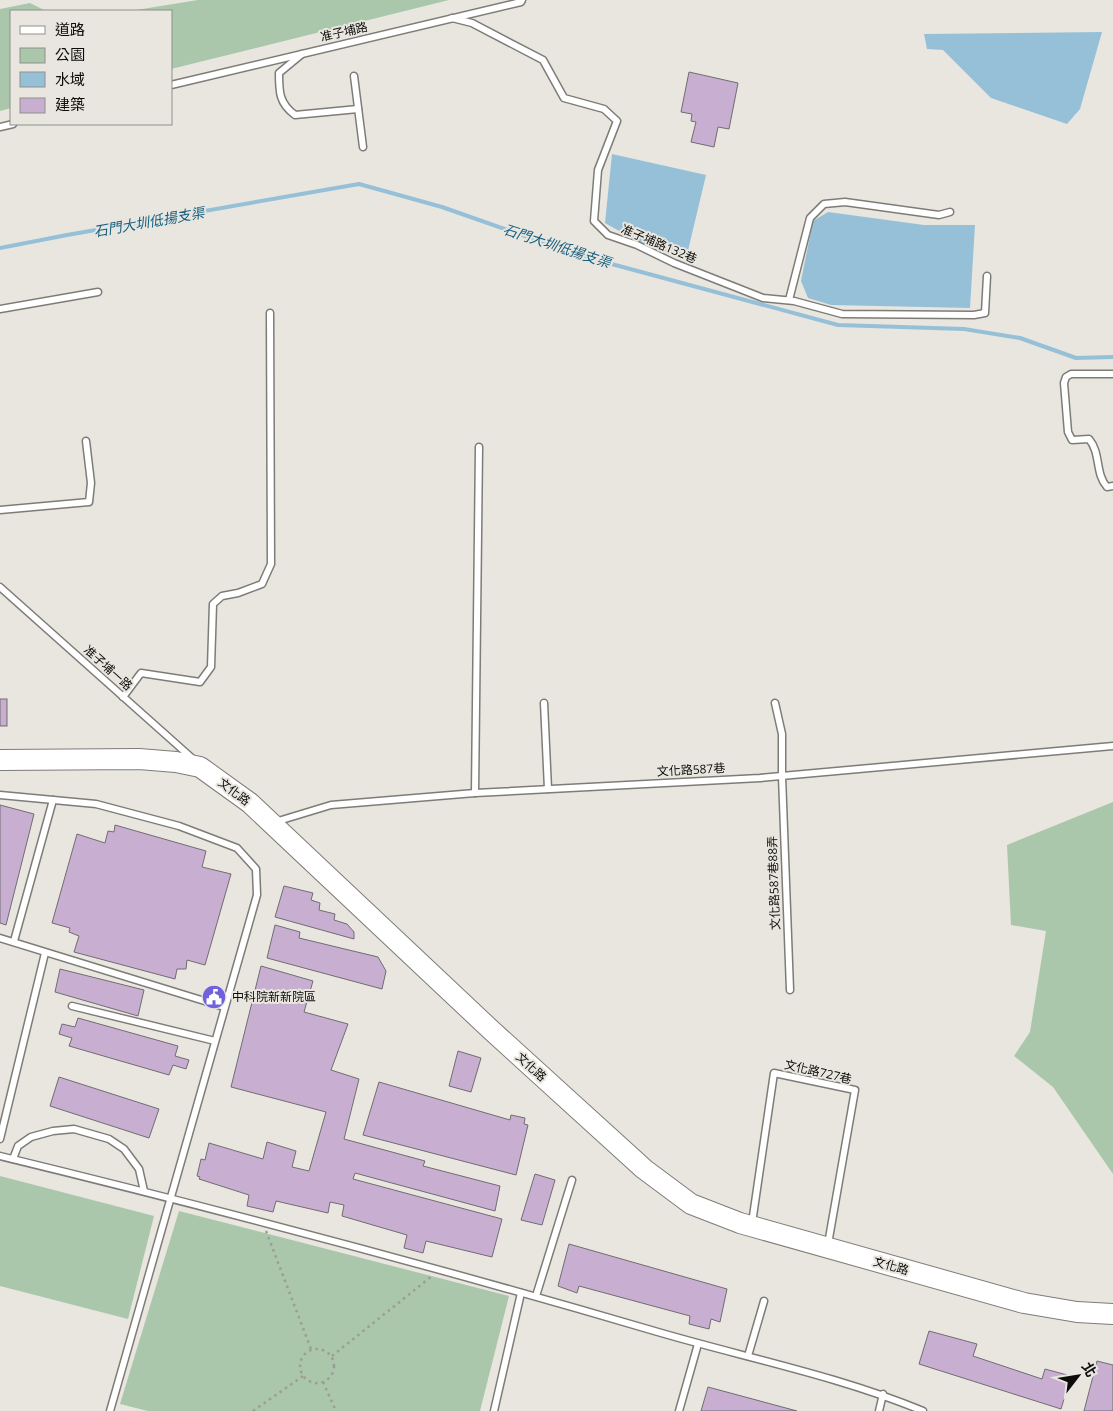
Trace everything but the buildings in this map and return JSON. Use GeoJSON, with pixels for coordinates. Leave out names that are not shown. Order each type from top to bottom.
{"type":"FeatureCollection","features":[{"type":"Feature","properties":{"kind":"main road","name":"文化路"},"geometry":{"type":"LineString","coordinates":[[0,760],[138,759],[176,762],[200,767],[250,803],[498,1036],[644,1169],[691,1204],[751,1226],[1024,1303],[1077,1312],[1113,1314]]}},
{"type":"Feature","properties":{"kind":"lane","name":"准子埔路"},"geometry":{"type":"LineString","coordinates":[[172,85],[523,1]]}},
{"type":"Feature","properties":{"kind":"lane","name":"准子埔路132巷"},"geometry":{"type":"LineString","coordinates":[[452,18],[472,23],[543,60],[564,98],[604,109],[617,121],[598,170],[594,221],[608,236],[637,244],[674,263],[763,298],[788,300],[842,314],[974,315],[985,313],[987,276]]}},
{"type":"Feature","properties":{"kind":"lane"},"geometry":{"type":"LineString","coordinates":[[303,53],[279,73],[279,94],[287,110],[295,115],[358,109]]}},
{"type":"Feature","properties":{"kind":"lane"},"geometry":{"type":"LineString","coordinates":[[354,76],[363,147]]}},
{"type":"Feature","properties":{"kind":"lane"},"geometry":{"type":"LineString","coordinates":[[788,300],[810,218],[824,204],[845,202],[938,215],[950,212]]}},
{"type":"Feature","properties":{"kind":"lane"},"geometry":{"type":"LineString","coordinates":[[0,309],[98,292]]}},
{"type":"Feature","properties":{"kind":"lane"},"geometry":{"type":"LineString","coordinates":[[123,697],[141,673],[200,682],[211,667],[213,604],[222,596],[238,593],[262,584],[271,564],[270,313]]}},
{"type":"Feature","properties":{"kind":"lane"},"geometry":{"type":"LineString","coordinates":[[1113,374],[1071,374],[1066,377],[1064,383],[1068,432],[1072,440],[1089,439],[1095,446],[1103,482],[1107,488],[1113,486]]}},
{"type":"Feature","properties":{"kind":"lane"},"geometry":{"type":"LineString","coordinates":[[0,510],[89,502],[91,483],[86,441]]}},
{"type":"Feature","properties":{"kind":"lane"},"geometry":{"type":"LineString","coordinates":[[475,793],[479,447]]}},
{"type":"Feature","properties":{"kind":"lane","name":"准子埔一路"},"geometry":{"type":"LineString","coordinates":[[0,587],[200,767]]}},
{"type":"Feature","properties":{"kind":"lane"},"geometry":{"type":"LineString","coordinates":[[544,703],[548,789]]}},
{"type":"Feature","properties":{"kind":"lane","name":"文化路587巷88弄"},"geometry":{"type":"LineString","coordinates":[[775,703],[782,734],[790,990]]}},
{"type":"Feature","properties":{"kind":"lane","name":"文化路587巷"},"geometry":{"type":"LineString","coordinates":[[272,824],[331,805],[475,793],[782,776],[1113,746]]}},
{"type":"Feature","properties":{"kind":"lane"},"geometry":{"type":"LineString","coordinates":[[0,795],[96,804],[179,826],[237,848],[256,869],[256,895],[172,1198],[110,1411]]}},
{"type":"Feature","properties":{"kind":"lane"},"geometry":{"type":"LineString","coordinates":[[14,941],[53,800]]}},
{"type":"Feature","properties":{"kind":"lane"},"geometry":{"type":"LineString","coordinates":[[0,938],[224,1006]]}},
{"type":"Feature","properties":{"kind":"lane"},"geometry":{"type":"LineString","coordinates":[[0,1139],[45,953]]}},
{"type":"Feature","properties":{"kind":"lane"},"geometry":{"type":"LineString","coordinates":[[72,1006],[215,1041]]}},
{"type":"Feature","properties":{"kind":"lane","name":"文化路727巷"},"geometry":{"type":"LineString","coordinates":[[751,1226],[774,1073],[855,1090],[828,1248]]}},
{"type":"Feature","properties":{"kind":"lane"},"geometry":{"type":"LineString","coordinates":[[13,1159],[18,1146],[30,1137],[53,1131],[74,1129],[109,1139],[124,1149],[138,1169],[144,1191]]}},
{"type":"Feature","properties":{"kind":"lane"},"geometry":{"type":"LineString","coordinates":[[0,1156],[172,1198],[536,1296],[698,1344],[883,1394],[923,1411]]}},
{"type":"Feature","properties":{"kind":"lane"},"geometry":{"type":"LineString","coordinates":[[536,1296],[572,1180]]}},
{"type":"Feature","properties":{"kind":"lane"},"geometry":{"type":"LineString","coordinates":[[494,1411],[521,1293]]}},
{"type":"Feature","properties":{"kind":"lane"},"geometry":{"type":"LineString","coordinates":[[748,1356],[764,1301]]}},
{"type":"Feature","properties":{"kind":"lane"},"geometry":{"type":"LineString","coordinates":[[679,1411],[698,1344]]}},
{"type":"Feature","properties":{"kind":"lane"},"geometry":{"type":"LineString","coordinates":[[879,1411],[883,1394]]}},
{"type":"Feature","properties":{"kind":"path"},"geometry":{"type":"LineString","coordinates":[[263,1223],[311,1349]]}},
{"type":"Feature","properties":{"kind":"path"},"geometry":{"type":"LineString","coordinates":[[332,1356],[439,1270]]}},
{"type":"Feature","properties":{"kind":"path"},"geometry":{"type":"LineString","coordinates":[[311,1349],[322,1349],[332,1356],[334,1372],[322,1382],[311,1382],[303,1376],[300,1369],[300,1363],[306,1352],[311,1349]]}},
{"type":"Feature","properties":{"kind":"path"},"geometry":{"type":"LineString","coordinates":[[253,1411],[303,1376]]}},
{"type":"Feature","properties":{"kind":"path"},"geometry":{"type":"LineString","coordinates":[[322,1382],[336,1411]]}},
{"type":"Feature","properties":{"kind":"green space"},"geometry":{"type":"Polygon","coordinates":[[[198,0],[449,0],[172,69],[172,10],[136,10],[198,0]]]}},
{"type":"Feature","properties":{"kind":"green space"},"geometry":{"type":"Polygon","coordinates":[[[30,3],[44,10],[10,10],[10,108],[0,111],[0,9],[30,3]]]}},
{"type":"Feature","properties":{"kind":"green space"},"geometry":{"type":"Polygon","coordinates":[[[1113,802],[1113,1174],[1053,1087],[1014,1056],[1030,1032],[1046,931],[1011,925],[1007,845],[1113,802]]]}},
{"type":"Feature","properties":{"kind":"green space"},"geometry":{"type":"Polygon","coordinates":[[[0,1176],[154,1216],[128,1319],[0,1286],[0,1176]]]}},
{"type":"Feature","properties":{"kind":"green space"},"geometry":{"type":"Polygon","coordinates":[[[179,1211],[509,1296],[480,1411],[148,1411],[120,1404],[179,1211]]]}},
{"type":"Feature","properties":{"kind":"water"},"geometry":{"type":"Polygon","coordinates":[[[1102,32],[1080,109],[1067,124],[991,98],[943,50],[927,49],[924,34],[1102,32]]]}},
{"type":"Feature","properties":{"kind":"water"},"geometry":{"type":"Polygon","coordinates":[[[612,154],[706,175],[686,259],[637,241],[605,223],[612,154]]]}},
{"type":"Feature","properties":{"kind":"water"},"geometry":{"type":"Polygon","coordinates":[[[828,212],[924,225],[975,225],[970,308],[831,305],[808,298],[801,281],[813,221],[828,212]]]}},
{"type":"Feature","properties":{"kind":"waterway","name":"石門大圳低揚支渠"},"geometry":{"type":"LineString","coordinates":[[0,248],[359,184],[442,207],[582,256],[838,325],[964,329],[1020,338],[1076,358],[1113,357]]}},
{"type":"Feature","properties":{"kind":"place","name":"中科院新新院區"},"geometry":{"type":"Point","coordinates":[214,997]}}]}
